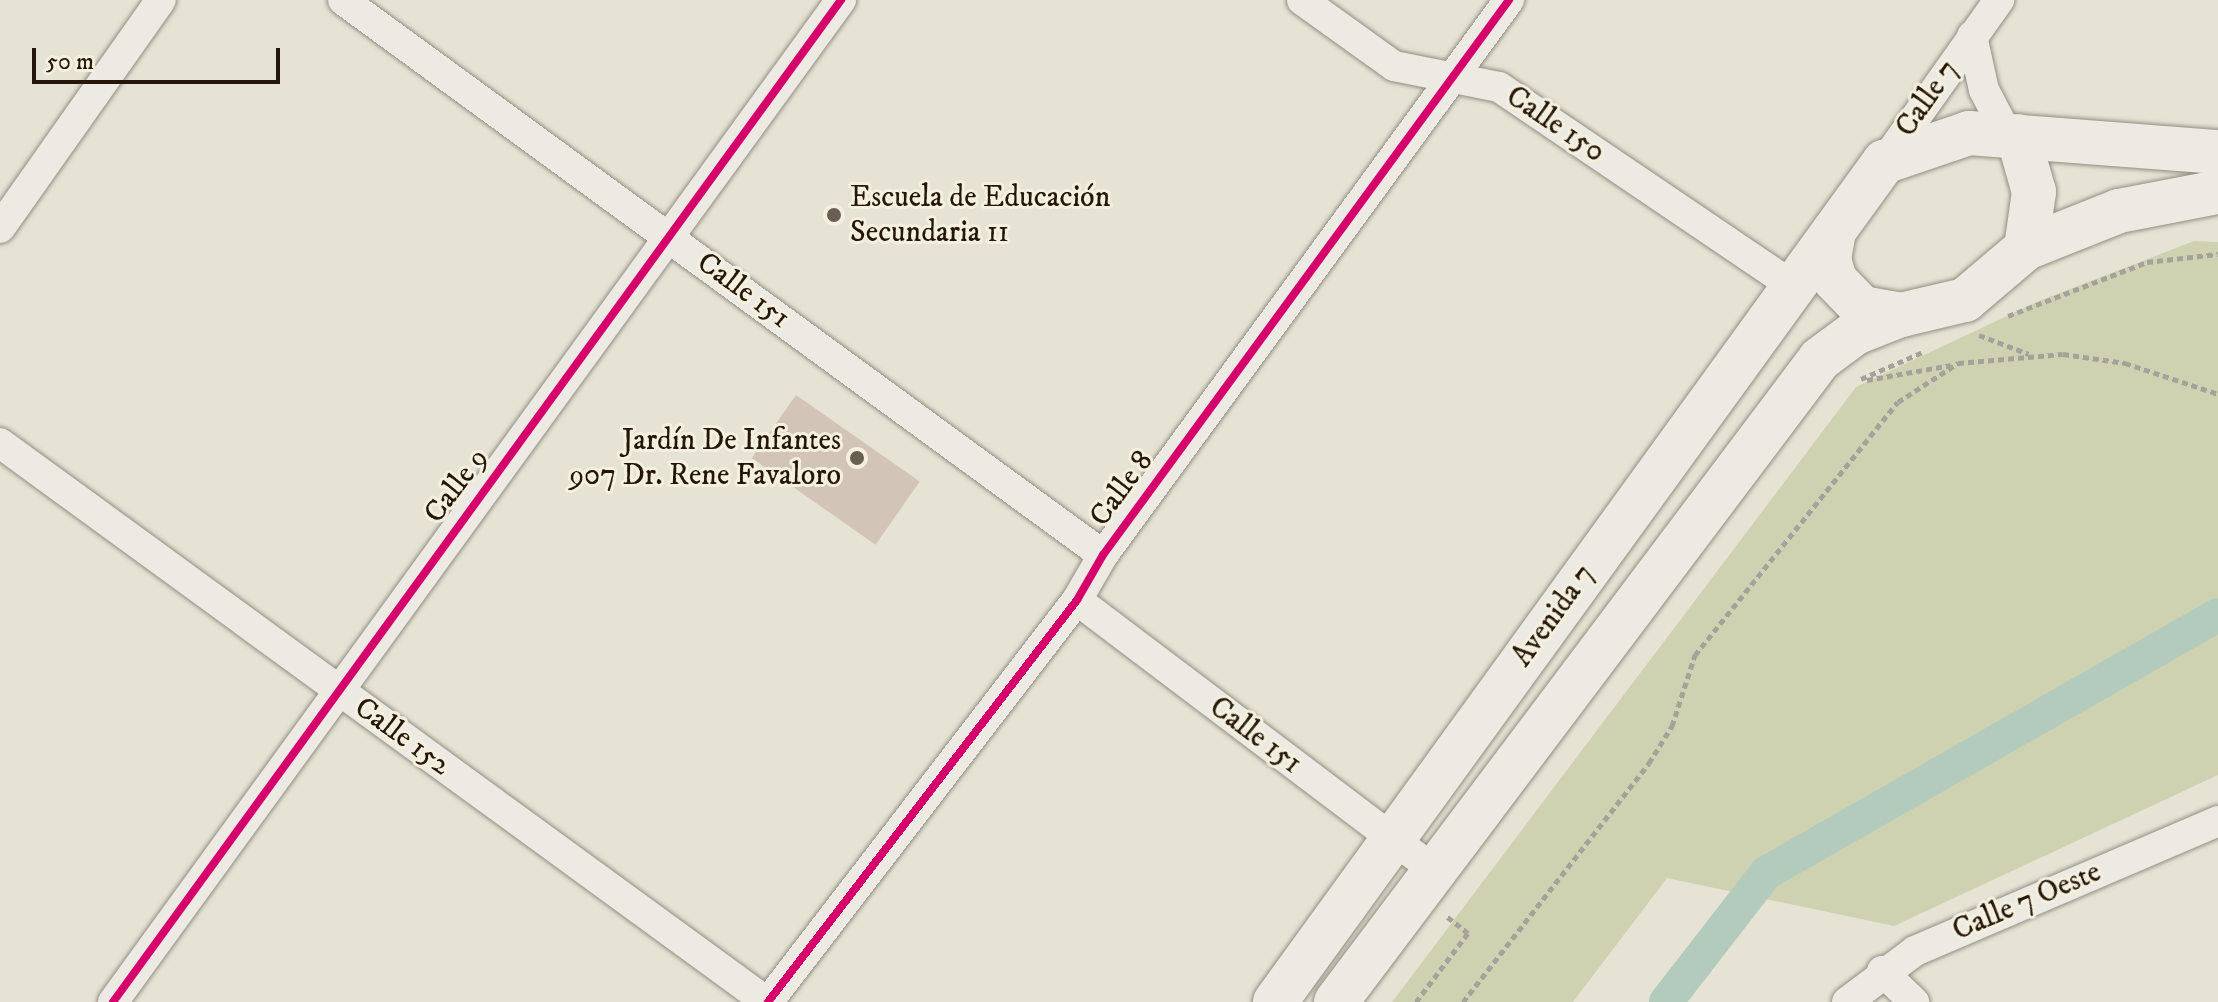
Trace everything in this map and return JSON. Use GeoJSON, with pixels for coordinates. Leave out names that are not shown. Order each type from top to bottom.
{"type":"FeatureCollection","features":[{"type":"Feature","properties":{"kind":"main road"},"geometry":{"type":"LineString","coordinates":[[2218,152],[2012,135],[1937,139],[1884,162],[1834,231],[1829,259],[1847,295],[1862,308],[1901,315],[1965,300],[2026,248],[2119,211],[2172,196],[2218,192]]}},
{"type":"Feature","properties":{"kind":"main road"},"geometry":{"type":"LineString","coordinates":[[2012,135],[2034,192],[2026,248]]}},
{"type":"Feature","properties":{"kind":"main road","name":"Avenida 7"},"geometry":{"type":"LineString","coordinates":[[1275,1002],[1834,231]]}},
{"type":"Feature","properties":{"kind":"main road","name":"Avenida 7"},"geometry":{"type":"LineString","coordinates":[[1336,1002],[1820,359],[1855,333],[1901,315]]}},
{"type":"Feature","properties":{"kind":"street"},"geometry":{"type":"LineString","coordinates":[[0,228],[161,0]]}},
{"type":"Feature","properties":{"kind":"street","name":"Calle 151"},"geometry":{"type":"LineString","coordinates":[[343,0],[1103,555]]}},
{"type":"Feature","properties":{"kind":"street","name":"Calle 9"},"geometry":{"type":"LineString","coordinates":[[113,1002],[335,688],[672,239],[841,0]]}},
{"type":"Feature","properties":{"kind":"street","name":"Calle 150"},"geometry":{"type":"LineString","coordinates":[[1302,0],[1394,66],[1499,87],[1793,286]]}},
{"type":"Feature","properties":{"kind":"street","name":"Calle 8"},"geometry":{"type":"LineString","coordinates":[[768,1002],[1077,600],[1103,555],[1509,0]]}},
{"type":"Feature","properties":{"kind":"street","name":"Calle 7"},"geometry":{"type":"LineString","coordinates":[[1884,162],[1999,0]]}},
{"type":"Feature","properties":{"kind":"street","name":"Calle 7"},"geometry":{"type":"LineString","coordinates":[[1972,36],[1984,90],[2012,135]]}},
{"type":"Feature","properties":{"kind":"street","name":"Calle 152"},"geometry":{"type":"LineString","coordinates":[[0,443],[768,1002]]}},
{"type":"Feature","properties":{"kind":"street","name":"Calle 151"},"geometry":{"type":"LineString","coordinates":[[1077,600],[1391,840],[1425,881]]}},
{"type":"Feature","properties":{"kind":"street","name":"Calle 7 Oeste"},"geometry":{"type":"LineString","coordinates":[[1847,1002],[1882,971],[1915,951],[2218,821]]}},
{"type":"Feature","properties":{"kind":"street"},"geometry":{"type":"LineString","coordinates":[[1882,971],[1914,1002]]}},
{"type":"Feature","properties":{"kind":"path"},"geometry":{"type":"LineString","coordinates":[[1999,319],[2147,262],[2218,254]]}},
{"type":"Feature","properties":{"kind":"path"},"geometry":{"type":"LineString","coordinates":[[1984,326],[1970,332],[2033,355]]}},
{"type":"Feature","properties":{"kind":"path"},"geometry":{"type":"LineString","coordinates":[[1941,344],[1857,381],[1958,363],[2033,355],[2125,363],[2218,394]]}},
{"type":"Feature","properties":{"kind":"path"},"geometry":{"type":"LineString","coordinates":[[1463,1002],[1649,763],[1672,726],[1695,655],[1745,588],[1898,402],[1958,363]]}},
{"type":"Feature","properties":{"kind":"path"},"geometry":{"type":"LineString","coordinates":[[1416,1002],[1468,933],[1425,881]]}},
{"type":"Feature","properties":{"kind":"green space"},"geometry":{"type":"Polygon","coordinates":[[[2194,241],[2218,242],[2218,775],[1894,926],[1667,878],[1573,1002],[1392,1002],[1856,387],[2039,301],[2194,241]]]}},
{"type":"Feature","properties":{"kind":"building"},"geometry":{"type":"Polygon","coordinates":[[[796,395],[920,482],[876,545],[752,458],[796,395]]]}},
{"type":"Feature","properties":{"kind":"waterway"},"geometry":{"type":"LineString","coordinates":[[1666,1002],[1766,873],[2218,615]]}},
{"type":"Feature","properties":{"kind":"cycle path"},"geometry":{"type":"LineString","coordinates":[[113,1002],[841,0]]}},
{"type":"Feature","properties":{"kind":"cycle path"},"geometry":{"type":"LineString","coordinates":[[768,1002],[1077,600],[1103,555],[1509,0]]}},
{"type":"Feature","properties":{"kind":"place","name":"Escuela de Educación Secundaria 11"},"geometry":{"type":"Point","coordinates":[834,215]}},
{"type":"Feature","properties":{"kind":"place","name":"Jardín De Infantes 907 Dr. Rene Favaloro"},"geometry":{"type":"Point","coordinates":[857,458]}}]}
